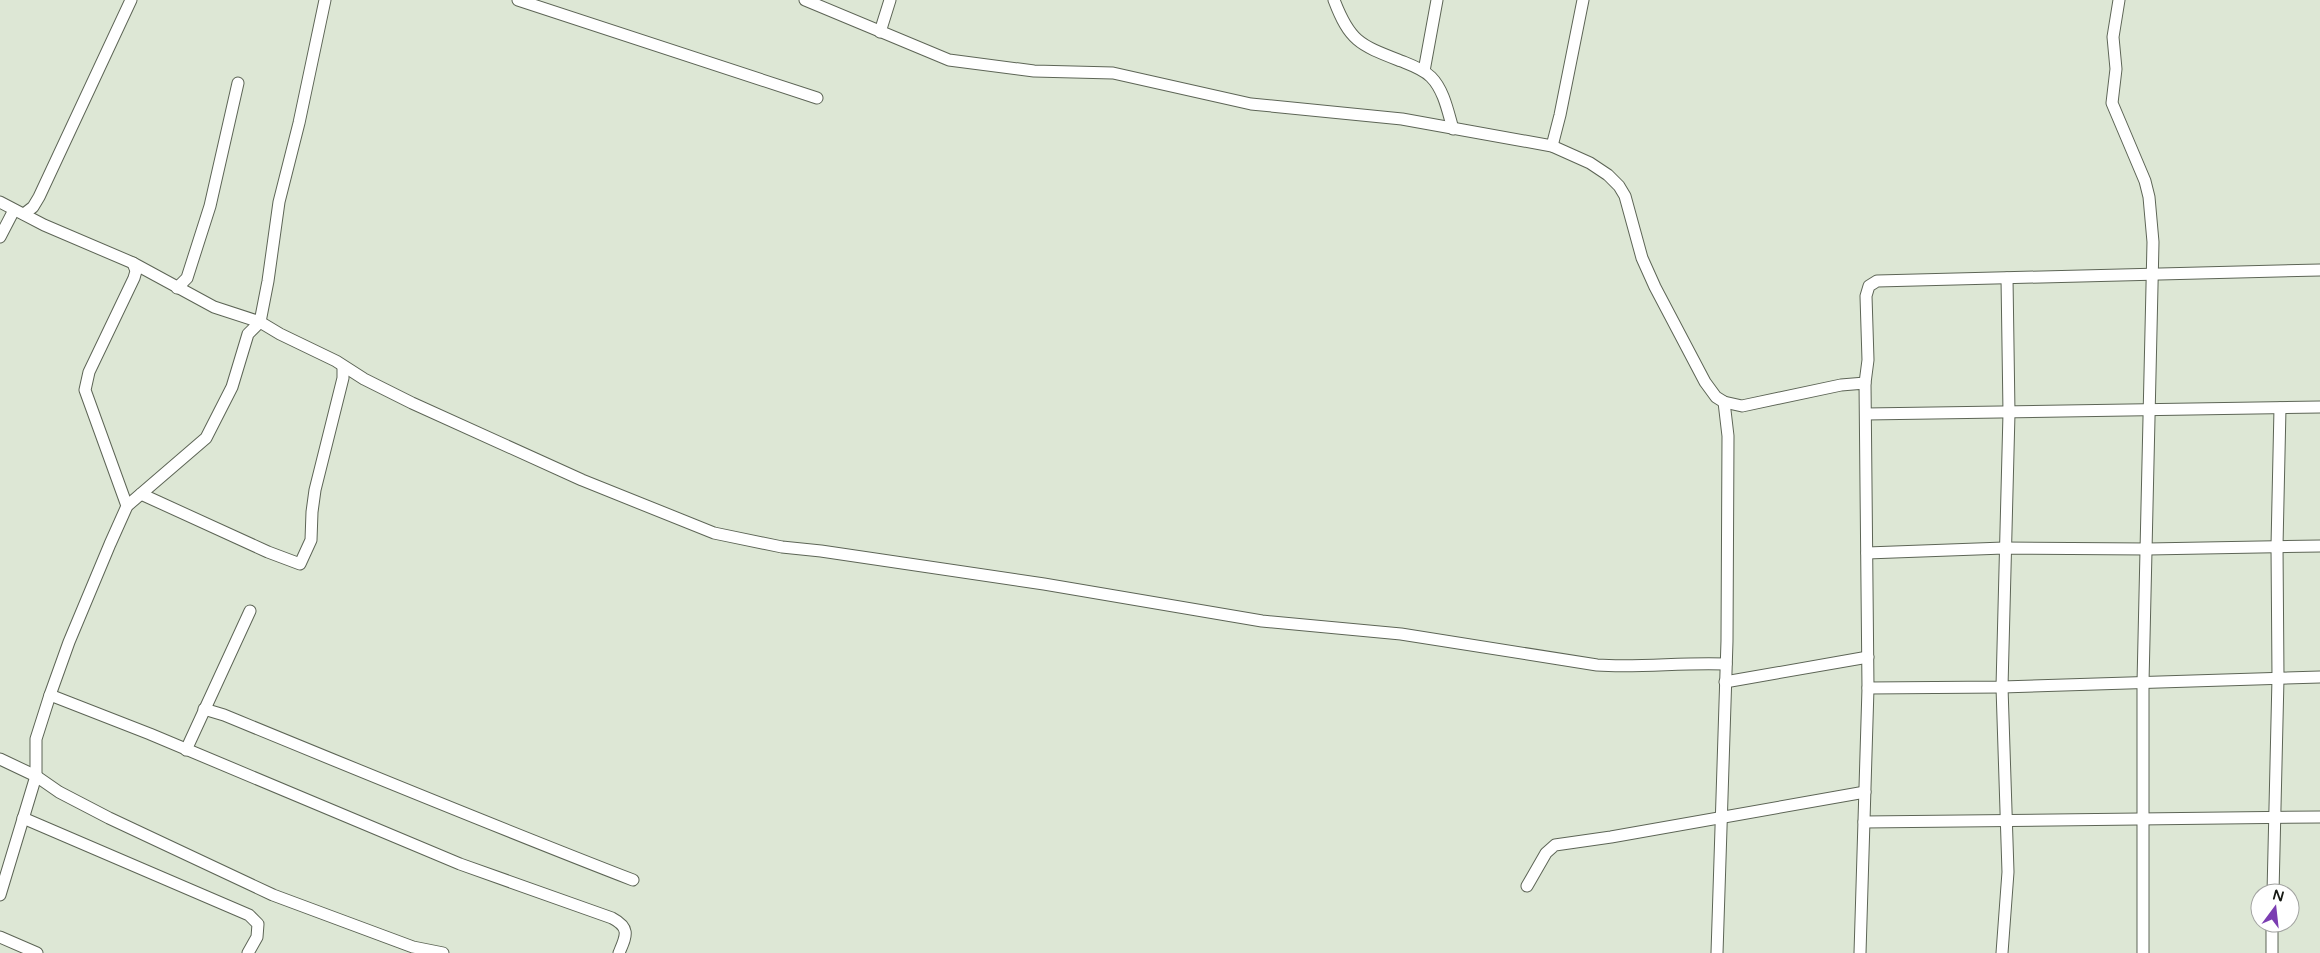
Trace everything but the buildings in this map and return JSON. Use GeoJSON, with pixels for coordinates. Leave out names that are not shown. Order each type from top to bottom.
{"type":"FeatureCollection","features":[{"type":"Feature","properties":{"kind":"street"},"geometry":{"type":"LineString","coordinates":[[0,237],[19,212],[33,207],[39,197],[131,0]]}},
{"type":"Feature","properties":{"kind":"street"},"geometry":{"type":"LineString","coordinates":[[0,895],[36,776],[36,739],[50,695],[86,599],[128,506],[206,438],[232,387],[248,334],[260,322],[280,202],[300,123],[325,0]]}},
{"type":"Feature","properties":{"kind":"street"},"geometry":{"type":"LineString","coordinates":[[518,0],[817,98]]}},
{"type":"Feature","properties":{"kind":"street"},"geometry":{"type":"LineString","coordinates":[[805,0],[935,55],[956,61],[1034,71],[1113,73],[1251,104],[1402,119],[1552,146],[1590,163],[1608,175],[1619,186],[1625,196],[1642,258],[1655,287],[1705,382],[1716,396],[1724,402],[1742,406],[1841,385],[1865,383]]}},
{"type":"Feature","properties":{"kind":"street"},"geometry":{"type":"LineString","coordinates":[[880,32],[890,0]]}},
{"type":"Feature","properties":{"kind":"street"},"geometry":{"type":"LineString","coordinates":[[1334,0],[1342,20],[1351,34],[1362,45],[1424,71],[1438,87],[1453,129]]}},
{"type":"Feature","properties":{"kind":"street"},"geometry":{"type":"LineString","coordinates":[[1424,71],[1437,0]]}},
{"type":"Feature","properties":{"kind":"street"},"geometry":{"type":"LineString","coordinates":[[1552,146],[1583,0]]}},
{"type":"Feature","properties":{"kind":"street"},"geometry":{"type":"LineString","coordinates":[[2119,0],[2113,37],[2116,69],[2112,103],[2137,159],[2149,198],[2153,242],[2144,683],[2143,953]]}},
{"type":"Feature","properties":{"kind":"street"},"geometry":{"type":"LineString","coordinates":[[177,288],[187,278],[210,206],[238,83]]}},
{"type":"Feature","properties":{"kind":"street"},"geometry":{"type":"LineString","coordinates":[[0,202],[44,225],[133,263],[177,288],[224,311],[260,322],[280,334],[336,361],[343,368],[398,397],[550,466],[689,525],[724,536],[782,547],[821,550],[907,565],[1053,585],[1262,621],[1400,634],[1597,665],[1624,667],[1726,664]]}},
{"type":"Feature","properties":{"kind":"street"},"geometry":{"type":"LineString","coordinates":[[128,506],[85,390],[89,372],[134,278],[136,271],[133,263]]}},
{"type":"Feature","properties":{"kind":"street"},"geometry":{"type":"LineString","coordinates":[[1860,953],[1868,688],[1865,383],[1868,360],[1866,296],[1870,286],[1881,280],[2320,270]]}},
{"type":"Feature","properties":{"kind":"street"},"geometry":{"type":"LineString","coordinates":[[2002,953],[2008,872],[2008,821],[2004,783],[2002,687],[2004,548],[2009,413],[2007,278]]}},
{"type":"Feature","properties":{"kind":"street"},"geometry":{"type":"LineString","coordinates":[[141,494],[268,552],[300,564],[312,540],[314,495],[343,378],[343,368]]}},
{"type":"Feature","properties":{"kind":"street"},"geometry":{"type":"LineString","coordinates":[[1717,953],[1726,664],[1728,436],[1724,402]]}},
{"type":"Feature","properties":{"kind":"street"},"geometry":{"type":"LineString","coordinates":[[1866,414],[2320,407]]}},
{"type":"Feature","properties":{"kind":"street"},"geometry":{"type":"LineString","coordinates":[[2273,883],[2278,678],[2276,546],[2280,408]]}},
{"type":"Feature","properties":{"kind":"street"},"geometry":{"type":"LineString","coordinates":[[1867,553],[2004,548],[2148,549],[2320,546]]}},
{"type":"Feature","properties":{"kind":"street"},"geometry":{"type":"LineString","coordinates":[[186,750],[250,611]]}},
{"type":"Feature","properties":{"kind":"street"},"geometry":{"type":"LineString","coordinates":[[1725,682],[1868,657]]}},
{"type":"Feature","properties":{"kind":"street"},"geometry":{"type":"LineString","coordinates":[[1868,688],[2002,687],[2320,677]]}},
{"type":"Feature","properties":{"kind":"street"},"geometry":{"type":"LineString","coordinates":[[50,695],[460,864],[612,918],[622,923],[625,928],[626,935],[619,953]]}},
{"type":"Feature","properties":{"kind":"street"},"geometry":{"type":"LineString","coordinates":[[204,709],[224,715],[428,797],[496,827],[633,880]]}},
{"type":"Feature","properties":{"kind":"street"},"geometry":{"type":"LineString","coordinates":[[0,760],[36,776],[82,804],[273,895],[413,947],[443,953]]}},
{"type":"Feature","properties":{"kind":"street"},"geometry":{"type":"LineString","coordinates":[[1527,886],[1546,854],[1555,845],[1865,792]]}},
{"type":"Feature","properties":{"kind":"street"},"geometry":{"type":"LineString","coordinates":[[1864,822],[2144,820],[2320,816]]}},
{"type":"Feature","properties":{"kind":"street"},"geometry":{"type":"LineString","coordinates":[[23,818],[249,915],[258,924],[257,937],[248,953]]}},
{"type":"Feature","properties":{"kind":"street"},"geometry":{"type":"LineString","coordinates":[[2272,933],[2272,953]]}},
{"type":"Feature","properties":{"kind":"street"},"geometry":{"type":"LineString","coordinates":[[0,937],[38,953]]}}]}
